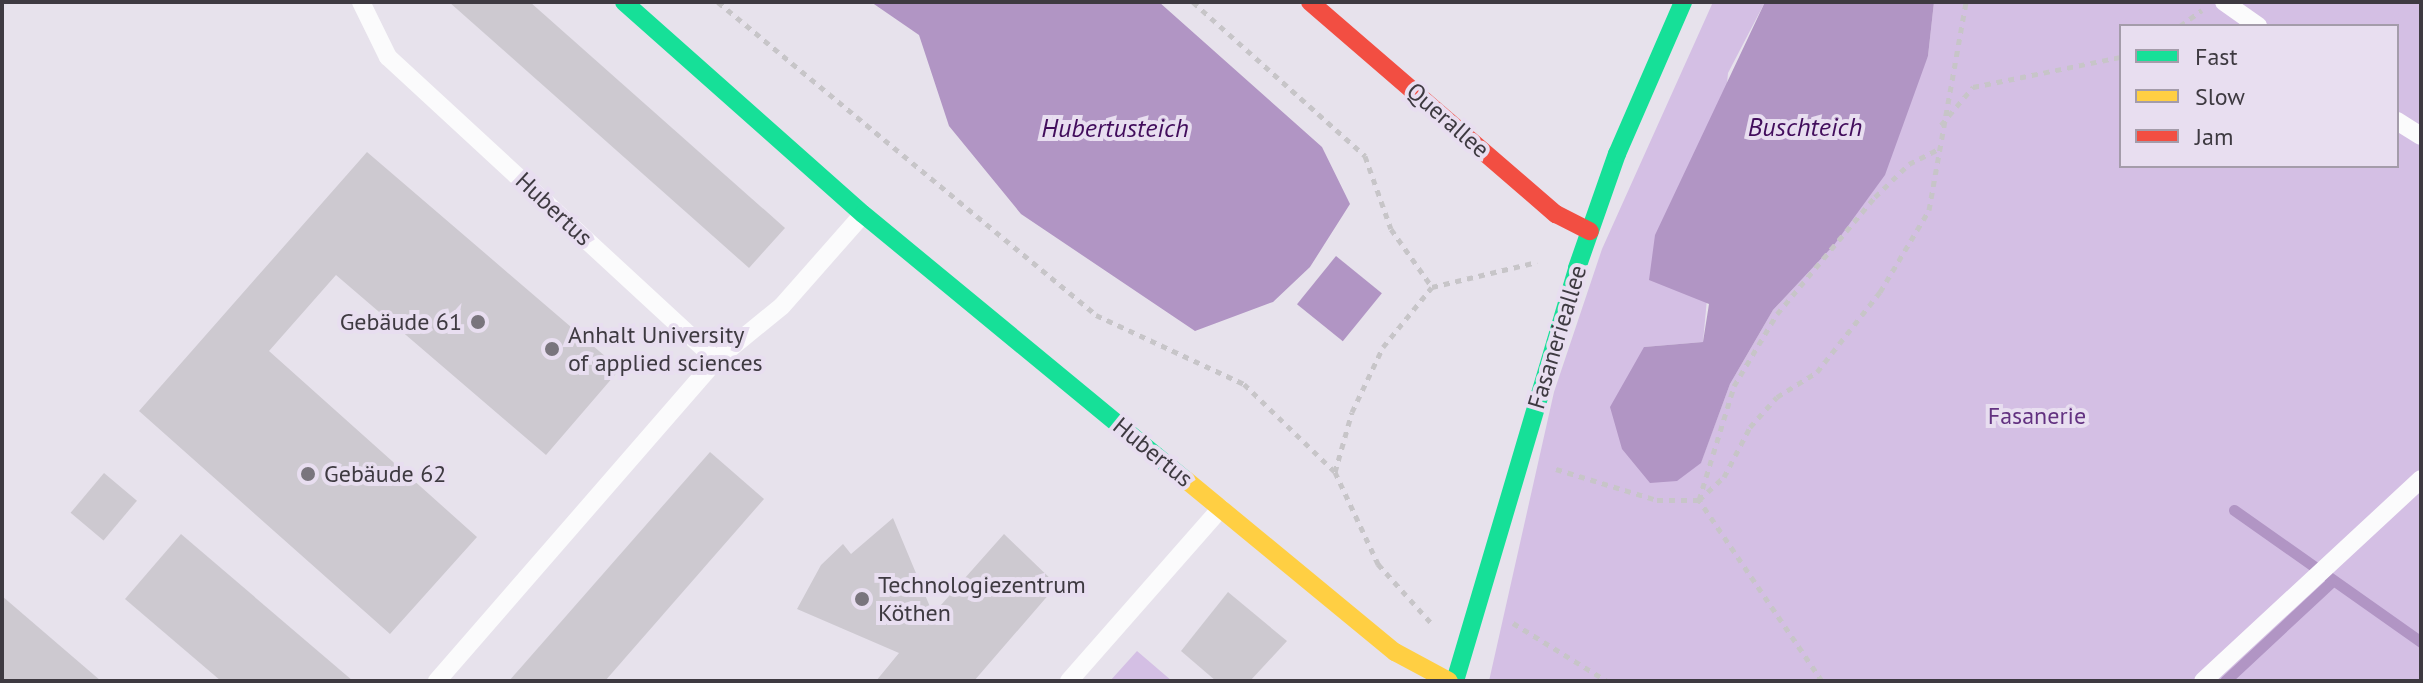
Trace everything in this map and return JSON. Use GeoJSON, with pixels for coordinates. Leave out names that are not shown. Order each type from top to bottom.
{"type":"FeatureCollection","features":[{"type":"Feature","properties":{"kind":"street","name":"Hubertus"},"geometry":{"type":"LineString","coordinates":[[624,2],[863,214],[1395,652],[1449,681]]}},
{"type":"Feature","properties":{"kind":"street","name":"Querallee"},"geometry":{"type":"LineString","coordinates":[[1310,2],[1567,222],[1590,231]]}},
{"type":"Feature","properties":{"kind":"street","name":"Fasanerieallee"},"geometry":{"type":"LineString","coordinates":[[1455,681],[1590,231],[1683,2]]}},
{"type":"Feature","properties":{"kind":"lane","name":"Hubertus"},"geometry":{"type":"LineString","coordinates":[[361,2],[388,57],[716,360]]}},
{"type":"Feature","properties":{"kind":"lane"},"geometry":{"type":"LineString","coordinates":[[2224,2],[2255,24]]}},
{"type":"Feature","properties":{"kind":"lane"},"geometry":{"type":"LineString","coordinates":[[2399,122],[2421,136]]}},
{"type":"Feature","properties":{"kind":"lane"},"geometry":{"type":"LineString","coordinates":[[437,681],[716,360],[782,306],[863,214]]}},
{"type":"Feature","properties":{"kind":"lane"},"geometry":{"type":"LineString","coordinates":[[2203,681],[2305,583],[2421,479]]}},
{"type":"Feature","properties":{"kind":"lane"},"geometry":{"type":"LineString","coordinates":[[1069,681],[1221,508]]}},
{"type":"Feature","properties":{"kind":"path"},"geometry":{"type":"LineString","coordinates":[[718,2],[1096,315],[1244,384],[1335,472],[1378,564],[1435,627],[1465,647]]}},
{"type":"Feature","properties":{"kind":"path"},"geometry":{"type":"LineString","coordinates":[[1193,2],[1365,156],[1391,229],[1432,287]]}},
{"type":"Feature","properties":{"kind":"path"},"geometry":{"type":"LineString","coordinates":[[1521,458],[1657,500],[1699,500],[1724,477],[1750,427],[1777,397],[1817,372],[1880,292],[1929,210],[1940,126],[1966,2]]}},
{"type":"Feature","properties":{"kind":"path"},"geometry":{"type":"LineString","coordinates":[[2183,24],[2214,2]]}},
{"type":"Feature","properties":{"kind":"path"},"geometry":{"type":"LineString","coordinates":[[1940,126],[1973,87],[2119,57]]}},
{"type":"Feature","properties":{"kind":"path"},"geometry":{"type":"LineString","coordinates":[[1699,500],[1734,386],[1777,314],[1875,197],[1909,164],[1937,149]]}},
{"type":"Feature","properties":{"kind":"path"},"geometry":{"type":"LineString","coordinates":[[1335,472],[1352,412],[1383,347],[1432,287],[1542,261]]}},
{"type":"Feature","properties":{"kind":"path"},"geometry":{"type":"LineString","coordinates":[[1699,500],[1822,681]]}},
{"type":"Feature","properties":{"kind":"path"},"geometry":{"type":"LineString","coordinates":[[1478,602],[1607,681]]}},
{"type":"Feature","properties":{"kind":"green space","name":"Fasanerie"},"geometry":{"type":"Polygon","coordinates":[[[1713,2],[1765,2],[1728,73],[1703,342],[1644,347],[1701,462],[1730,384],[1773,310],[1834,245],[1928,56],[1934,2],[2421,2],[2421,681],[1489,681],[1554,392],[1602,249],[1713,2]]]}},
{"type":"Feature","properties":{"kind":"green space"},"geometry":{"type":"Polygon","coordinates":[[[1137,651],[1172,681],[1110,681],[1137,651]]]}},
{"type":"Feature","properties":{"kind":"water","name":"Hubertusteich"},"geometry":{"type":"Polygon","coordinates":[[[871,2],[1159,2],[1322,147],[1350,204],[1310,267],[1273,302],[1195,331],[1021,214],[949,126],[919,35],[871,2]]]}},
{"type":"Feature","properties":{"kind":"water","name":"Buschteich"},"geometry":{"type":"Polygon","coordinates":[[[1765,2],[1934,2],[1928,56],[1885,175],[1834,245],[1773,310],[1730,384],[1701,463],[1677,481],[1650,483],[1622,449],[1610,407],[1644,347],[1703,342],[1709,304],[1649,280],[1655,235],[1765,2]]]}},
{"type":"Feature","properties":{"kind":"water"},"geometry":{"type":"Polygon","coordinates":[[[1336,256],[1382,293],[1343,341],[1297,304],[1336,256]]]}},
{"type":"Feature","properties":{"kind":"building"},"geometry":{"type":"Polygon","coordinates":[[[449,2],[530,2],[785,228],[749,268],[449,2]]]}},
{"type":"Feature","properties":{"kind":"building"},"geometry":{"type":"Polygon","coordinates":[[[367,152],[620,369],[546,455],[336,275],[269,351],[477,537],[390,634],[139,411],[367,152]]]}},
{"type":"Feature","properties":{"kind":"building"},"geometry":{"type":"Polygon","coordinates":[[[710,452],[764,499],[605,681],[509,681],[710,452]]]}},
{"type":"Feature","properties":{"kind":"building"},"geometry":{"type":"Polygon","coordinates":[[[104,473],[137,501],[104,540],[71,513],[104,473]]]}},
{"type":"Feature","properties":{"kind":"building","name":"Technologiezentrum Köthen"},"geometry":{"type":"Polygon","coordinates":[[[893,518],[933,614],[1004,534],[1057,585],[974,681],[876,681],[899,653],[797,609],[821,565],[843,544],[851,554],[893,518]]]}},
{"type":"Feature","properties":{"kind":"building"},"geometry":{"type":"Polygon","coordinates":[[[181,534],[353,681],[221,681],[125,599],[181,534]]]}},
{"type":"Feature","properties":{"kind":"building"},"geometry":{"type":"Polygon","coordinates":[[[1228,592],[1287,641],[1250,681],[1216,681],[1181,651],[1228,592]]]}},
{"type":"Feature","properties":{"kind":"building"},"geometry":{"type":"Polygon","coordinates":[[[2,596],[101,681],[2,681],[2,596]]]}},
{"type":"Feature","properties":{"kind":"waterway"},"geometry":{"type":"LineString","coordinates":[[2234,510],[2421,642]]}},
{"type":"Feature","properties":{"kind":"waterway"},"geometry":{"type":"LineString","coordinates":[[2225,681],[2331,582]]}},
{"type":"Feature","properties":{"kind":"traffic: fast"},"geometry":{"type":"LineString","coordinates":[[624,2],[863,214],[1186,480]]}},
{"type":"Feature","properties":{"kind":"traffic: fast"},"geometry":{"type":"LineString","coordinates":[[1455,681],[1577,268],[1617,154],[1683,2]]}},
{"type":"Feature","properties":{"kind":"traffic: slow"},"geometry":{"type":"LineString","coordinates":[[1186,480],[1395,652],[1449,681]]}},
{"type":"Feature","properties":{"kind":"traffic: jam"},"geometry":{"type":"LineString","coordinates":[[1310,2],[1556,214],[1590,231]]}},
{"type":"Feature","properties":{"kind":"place","name":"Gebäude 61"},"geometry":{"type":"Point","coordinates":[478,322]}},
{"type":"Feature","properties":{"kind":"place","name":"Anhalt University of applied sciences"},"geometry":{"type":"Point","coordinates":[552,349]}},
{"type":"Feature","properties":{"kind":"place","name":"Gebäude 62"},"geometry":{"type":"Point","coordinates":[308,474]}},
{"type":"Feature","properties":{"kind":"place","name":"Technologiezentrum Köthen"},"geometry":{"type":"Point","coordinates":[862,599]}}]}
